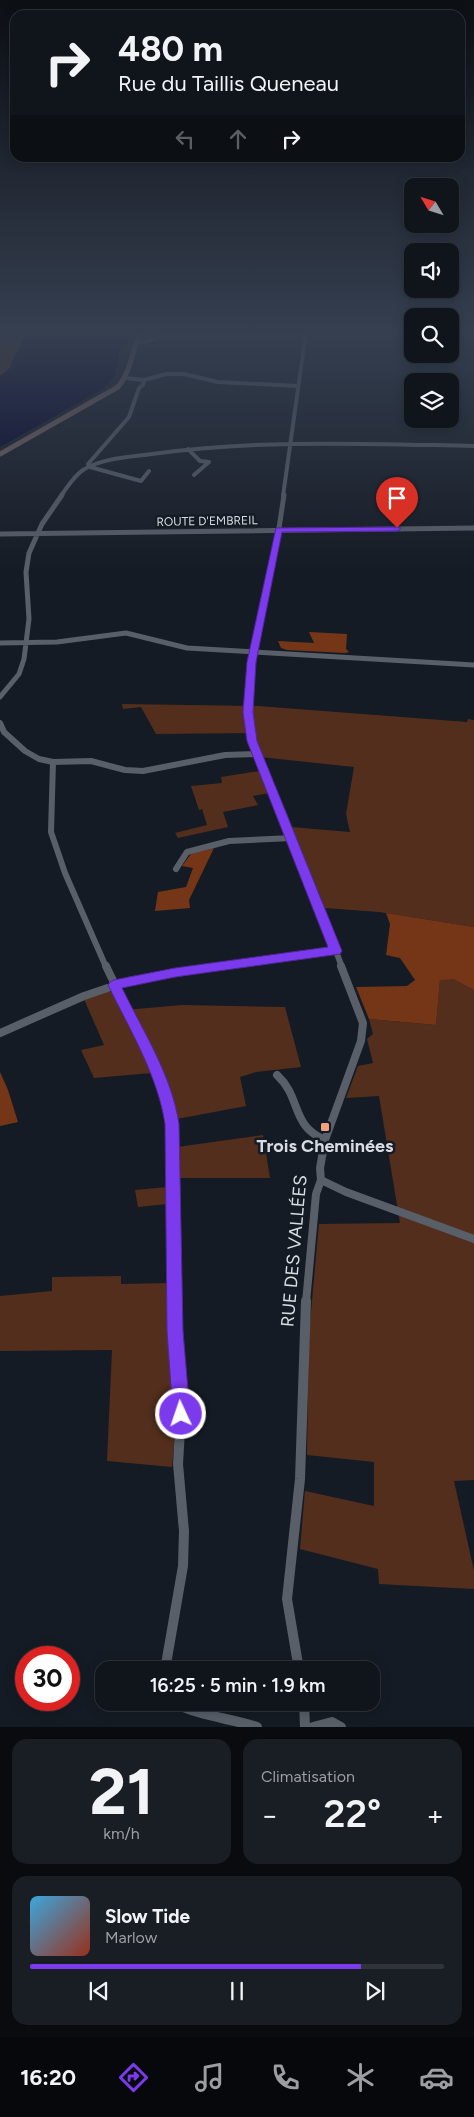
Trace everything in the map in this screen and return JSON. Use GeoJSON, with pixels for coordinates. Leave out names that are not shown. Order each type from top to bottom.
{"type":"FeatureCollection","features":[{"type":"Feature","properties":{"kind":"main road"},"geometry":{"type":"LineString","coordinates":[[0,454],[73,413]]}},
{"type":"Feature","properties":{"kind":"street"},"geometry":{"type":"LineString","coordinates":[[90,466],[88,464],[129,417],[131,413]]}},
{"type":"Feature","properties":{"kind":"street","name":"RUE DES VALLÉES"},"geometry":{"type":"LineString","coordinates":[[295,413],[278,530],[254,651],[248,712],[249,727],[256,754],[292,838],[361,1017],[363,1033],[325,1140],[320,1168],[321,1180],[316,1194],[312,1232],[304,1331],[300,1479],[288,1599],[298,1661]]}},
{"type":"Feature","properties":{"kind":"street"},"geometry":{"type":"LineString","coordinates":[[0,698],[19,673],[25,644],[29,603],[26,562],[37,533],[74,476],[90,466],[115,460],[188,449],[291,444],[474,446]]}},
{"type":"Feature","properties":{"kind":"street"},"geometry":{"type":"LineString","coordinates":[[188,449],[200,461],[210,462],[194,475]]}},
{"type":"Feature","properties":{"kind":"street"},"geometry":{"type":"LineString","coordinates":[[90,466],[141,481],[149,471]]}},
{"type":"Feature","properties":{"kind":"street","name":"ROUTE D'EMBREIL"},"geometry":{"type":"LineString","coordinates":[[0,534],[474,528]]}},
{"type":"Feature","properties":{"kind":"street"},"geometry":{"type":"LineString","coordinates":[[0,644],[74,641],[126,633],[187,648],[474,665]]}},
{"type":"Feature","properties":{"kind":"street"},"geometry":{"type":"LineString","coordinates":[[0,723],[4,732],[25,751],[39,759],[54,762],[91,761],[125,770],[143,771],[225,754],[256,754]]}},
{"type":"Feature","properties":{"kind":"street"},"geometry":{"type":"LineString","coordinates":[[54,762],[50,817],[51,832],[57,854],[114,985],[162,1084],[170,1108],[172,1124],[175,1331],[181,1414],[178,1464],[184,1531],[183,1566],[167,1661]]}},
{"type":"Feature","properties":{"kind":"street"},"geometry":{"type":"LineString","coordinates":[[176,869],[187,852],[229,840],[292,838]]}},
{"type":"Feature","properties":{"kind":"street"},"geometry":{"type":"LineString","coordinates":[[0,1032],[114,985],[185,971],[336,951]]}},
{"type":"Feature","properties":{"kind":"street"},"geometry":{"type":"LineString","coordinates":[[277,1075],[289,1089],[300,1121],[305,1129],[315,1137],[325,1140]]}},
{"type":"Feature","properties":{"kind":"street"},"geometry":{"type":"LineString","coordinates":[[321,1180],[346,1192],[474,1239]]}},
{"type":"Feature","properties":{"kind":"street"},"geometry":{"type":"LineString","coordinates":[[189,1711],[236,1720],[258,1727]]}},
{"type":"Feature","properties":{"kind":"street"},"geometry":{"type":"LineString","coordinates":[[304,1711],[305,1727]]}},
{"type":"Feature","properties":{"kind":"street"},"geometry":{"type":"LineString","coordinates":[[313,1727],[332,1722],[341,1727]]}},
{"type":"Feature","properties":{"kind":"shaded area"},"geometry":{"type":"Polygon","coordinates":[[[309,632],[347,634],[346,649],[349,652],[287,650],[281,648],[278,641],[314,643],[309,632]]]}},
{"type":"Feature","properties":{"kind":"shaded area"},"geometry":{"type":"Polygon","coordinates":[[[122,704],[258,706],[467,722],[468,719],[474,720],[474,927],[379,912],[325,908],[291,827],[350,832],[346,814],[354,767],[260,757],[255,733],[156,734],[141,707],[123,709],[122,704]]]}},
{"type":"Feature","properties":{"kind":"shaded area"},"geometry":{"type":"Polygon","coordinates":[[[260,771],[270,793],[253,796],[258,805],[223,812],[228,827],[178,838],[175,833],[207,825],[202,809],[199,810],[191,786],[222,783],[221,777],[260,771]]]}},
{"type":"Feature","properties":{"kind":"shaded area"},"geometry":{"type":"Polygon","coordinates":[[[214,848],[189,900],[190,908],[155,911],[158,892],[186,887],[193,868],[182,866],[191,854],[214,848]]]}},
{"type":"Feature","properties":{"kind":"shaded area"},"geometry":{"type":"Polygon","coordinates":[[[386,913],[474,927],[474,990],[453,979],[440,980],[436,1025],[369,1019],[356,987],[407,986],[415,980],[400,958],[386,955],[390,924],[386,913]]]}},
{"type":"Feature","properties":{"kind":"shaded area"},"geometry":{"type":"Polygon","coordinates":[[[440,979],[453,979],[474,990],[474,1480],[454,1481],[474,1571],[474,1589],[379,1584],[378,1569],[300,1549],[305,1491],[374,1506],[374,1462],[307,1455],[309,1334],[319,1224],[400,1223],[379,1096],[346,1098],[358,1066],[373,1063],[367,1039],[373,1034],[369,1019],[436,1025],[440,979]]]}},
{"type":"Feature","properties":{"kind":"shaded area"},"geometry":{"type":"Polygon","coordinates":[[[106,990],[115,993],[125,1010],[182,1005],[285,1007],[301,1067],[256,1072],[240,1077],[246,1106],[177,1119],[177,1147],[263,1135],[270,1178],[178,1178],[177,1203],[138,1207],[135,1190],[168,1187],[164,1103],[152,1073],[94,1078],[81,1050],[104,1045],[84,999],[106,990]]]}},
{"type":"Feature","properties":{"kind":"shaded area"},"geometry":{"type":"Polygon","coordinates":[[[0,1072],[18,1122],[0,1126],[0,1072]]]}},
{"type":"Feature","properties":{"kind":"shaded area"},"geometry":{"type":"Polygon","coordinates":[[[121,1276],[121,1284],[170,1283],[177,1414],[172,1467],[107,1461],[112,1350],[0,1351],[0,1296],[52,1291],[52,1277],[121,1276]]]}},
{"type":"Feature","properties":{"kind":"water"},"geometry":{"type":"Polygon","coordinates":[[[0,413],[61,413],[0,447],[0,413]]]}},
{"type":"Feature","properties":{"kind":"place","name":"Trois Cheminées"},"geometry":{"type":"Point","coordinates":[325,1127]}},
{"type":"Feature","properties":{"kind":"route"},"geometry":{"type":"LineString","coordinates":[[181,1414],[175,1331],[172,1124],[170,1108],[162,1084],[114,985],[224,965],[336,951],[252,741],[248,712],[251,662],[278,530],[397,528]]}}]}
